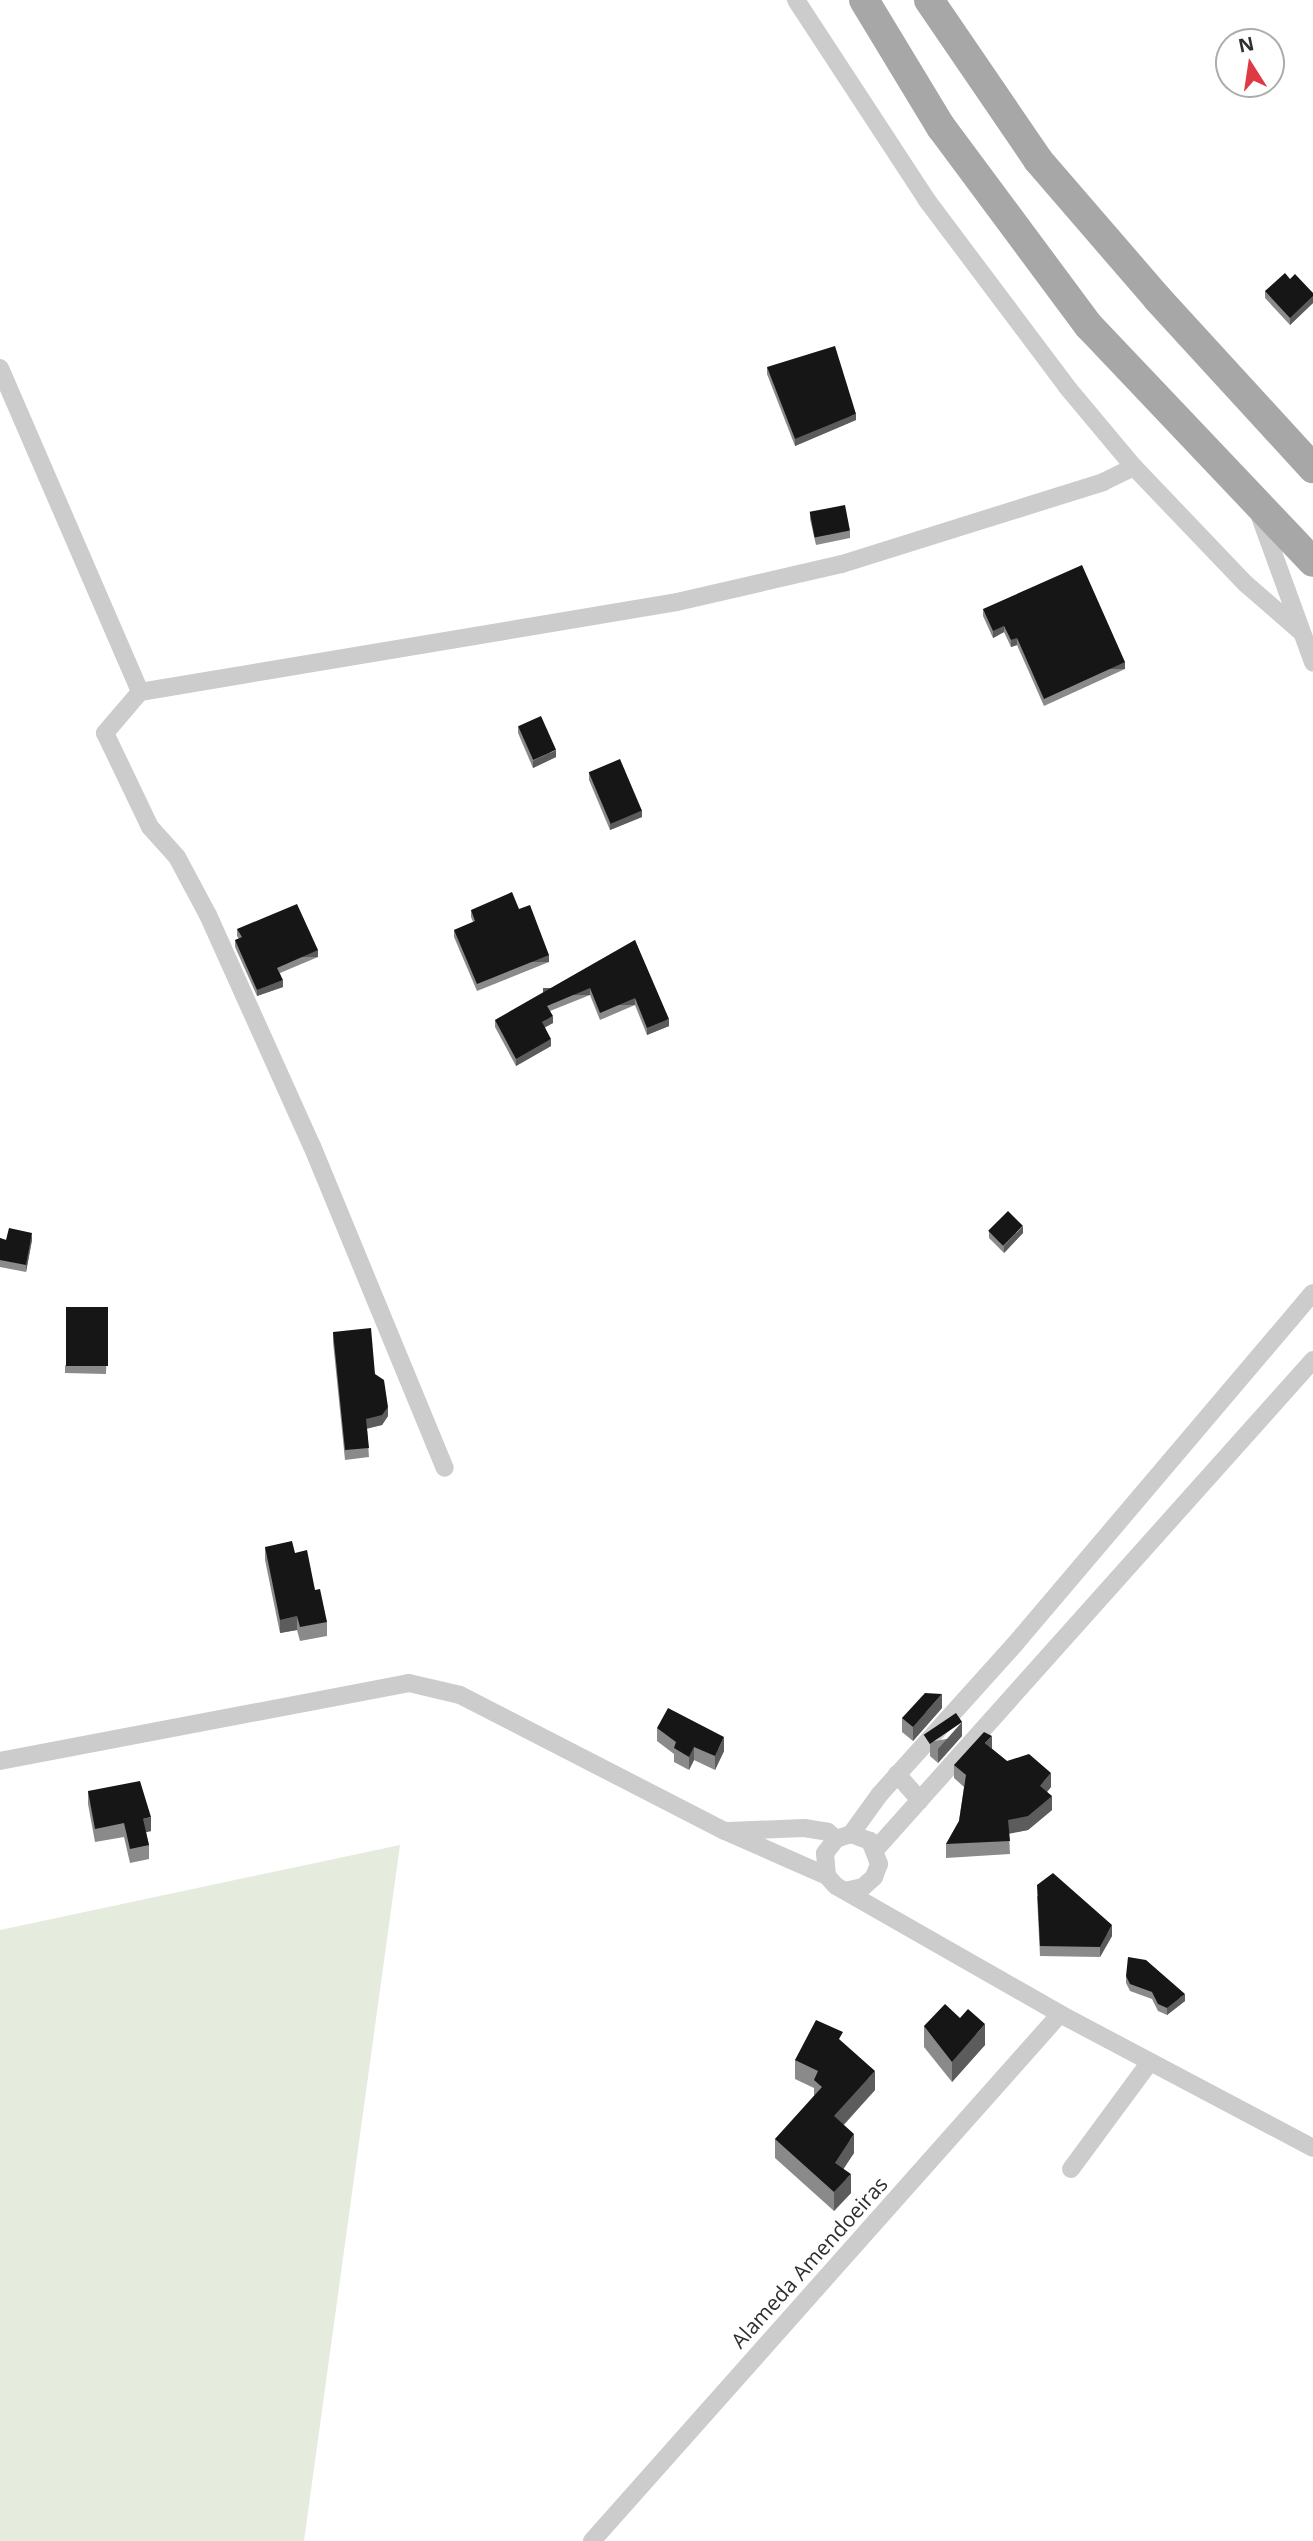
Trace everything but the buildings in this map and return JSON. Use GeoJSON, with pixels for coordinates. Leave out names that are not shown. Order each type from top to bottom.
{"type":"FeatureCollection","features":[{"type":"Feature","properties":{"kind":"main road"},"geometry":{"type":"LineString","coordinates":[[864,0],[941,127],[1003,217],[1089,326],[1313,562]]}},
{"type":"Feature","properties":{"kind":"main road"},"geometry":{"type":"LineString","coordinates":[[929,0],[1038,160],[1157,298],[1313,468]]}},
{"type":"Feature","properties":{"kind":"street"},"geometry":{"type":"LineString","coordinates":[[796,0],[926,199],[1067,387],[1134,467],[1246,584],[1299,630]]}},
{"type":"Feature","properties":{"kind":"street"},"geometry":{"type":"LineString","coordinates":[[0,368],[139,692]]}},
{"type":"Feature","properties":{"kind":"street"},"geometry":{"type":"LineString","coordinates":[[445,1468],[312,1146],[208,915],[177,858],[149,827],[106,733],[139,692],[677,602],[842,564],[1103,482],[1134,467]]}},
{"type":"Feature","properties":{"kind":"street"},"geometry":{"type":"LineString","coordinates":[[1255,501],[1299,630],[1313,662]]}},
{"type":"Feature","properties":{"kind":"street"},"geometry":{"type":"LineString","coordinates":[[827,1876],[825,1853],[844,1837],[1015,1644],[1313,1293]]}},
{"type":"Feature","properties":{"kind":"street"},"geometry":{"type":"LineString","coordinates":[[876,1849],[1313,1360]]}},
{"type":"Feature","properties":{"kind":"street"},"geometry":{"type":"LineString","coordinates":[[0,1762],[409,1683],[460,1695],[725,1831],[827,1876],[1060,2014],[1313,2148]]}},
{"type":"Feature","properties":{"kind":"street"},"geometry":{"type":"LineString","coordinates":[[898,1774],[920,1800]]}},
{"type":"Feature","properties":{"kind":"street"},"geometry":{"type":"LineString","coordinates":[[725,1831],[804,1828],[870,1841],[876,1849],[879,1864],[874,1877],[863,1887],[849,1890]]}},
{"type":"Feature","properties":{"kind":"street"},"geometry":{"type":"LineString","coordinates":[[874,1877],[893,1915]]}},
{"type":"Feature","properties":{"kind":"street","name":"Alameda Amendoeiras"},"geometry":{"type":"LineString","coordinates":[[592,2541],[1060,2014]]}},
{"type":"Feature","properties":{"kind":"street"},"geometry":{"type":"LineString","coordinates":[[1071,2169],[1150,2062]]}},
{"type":"Feature","properties":{"kind":"shaded area"},"geometry":{"type":"Polygon","coordinates":[[[400,1845],[304,2541],[0,2541],[0,1930],[400,1845]]]}}]}
